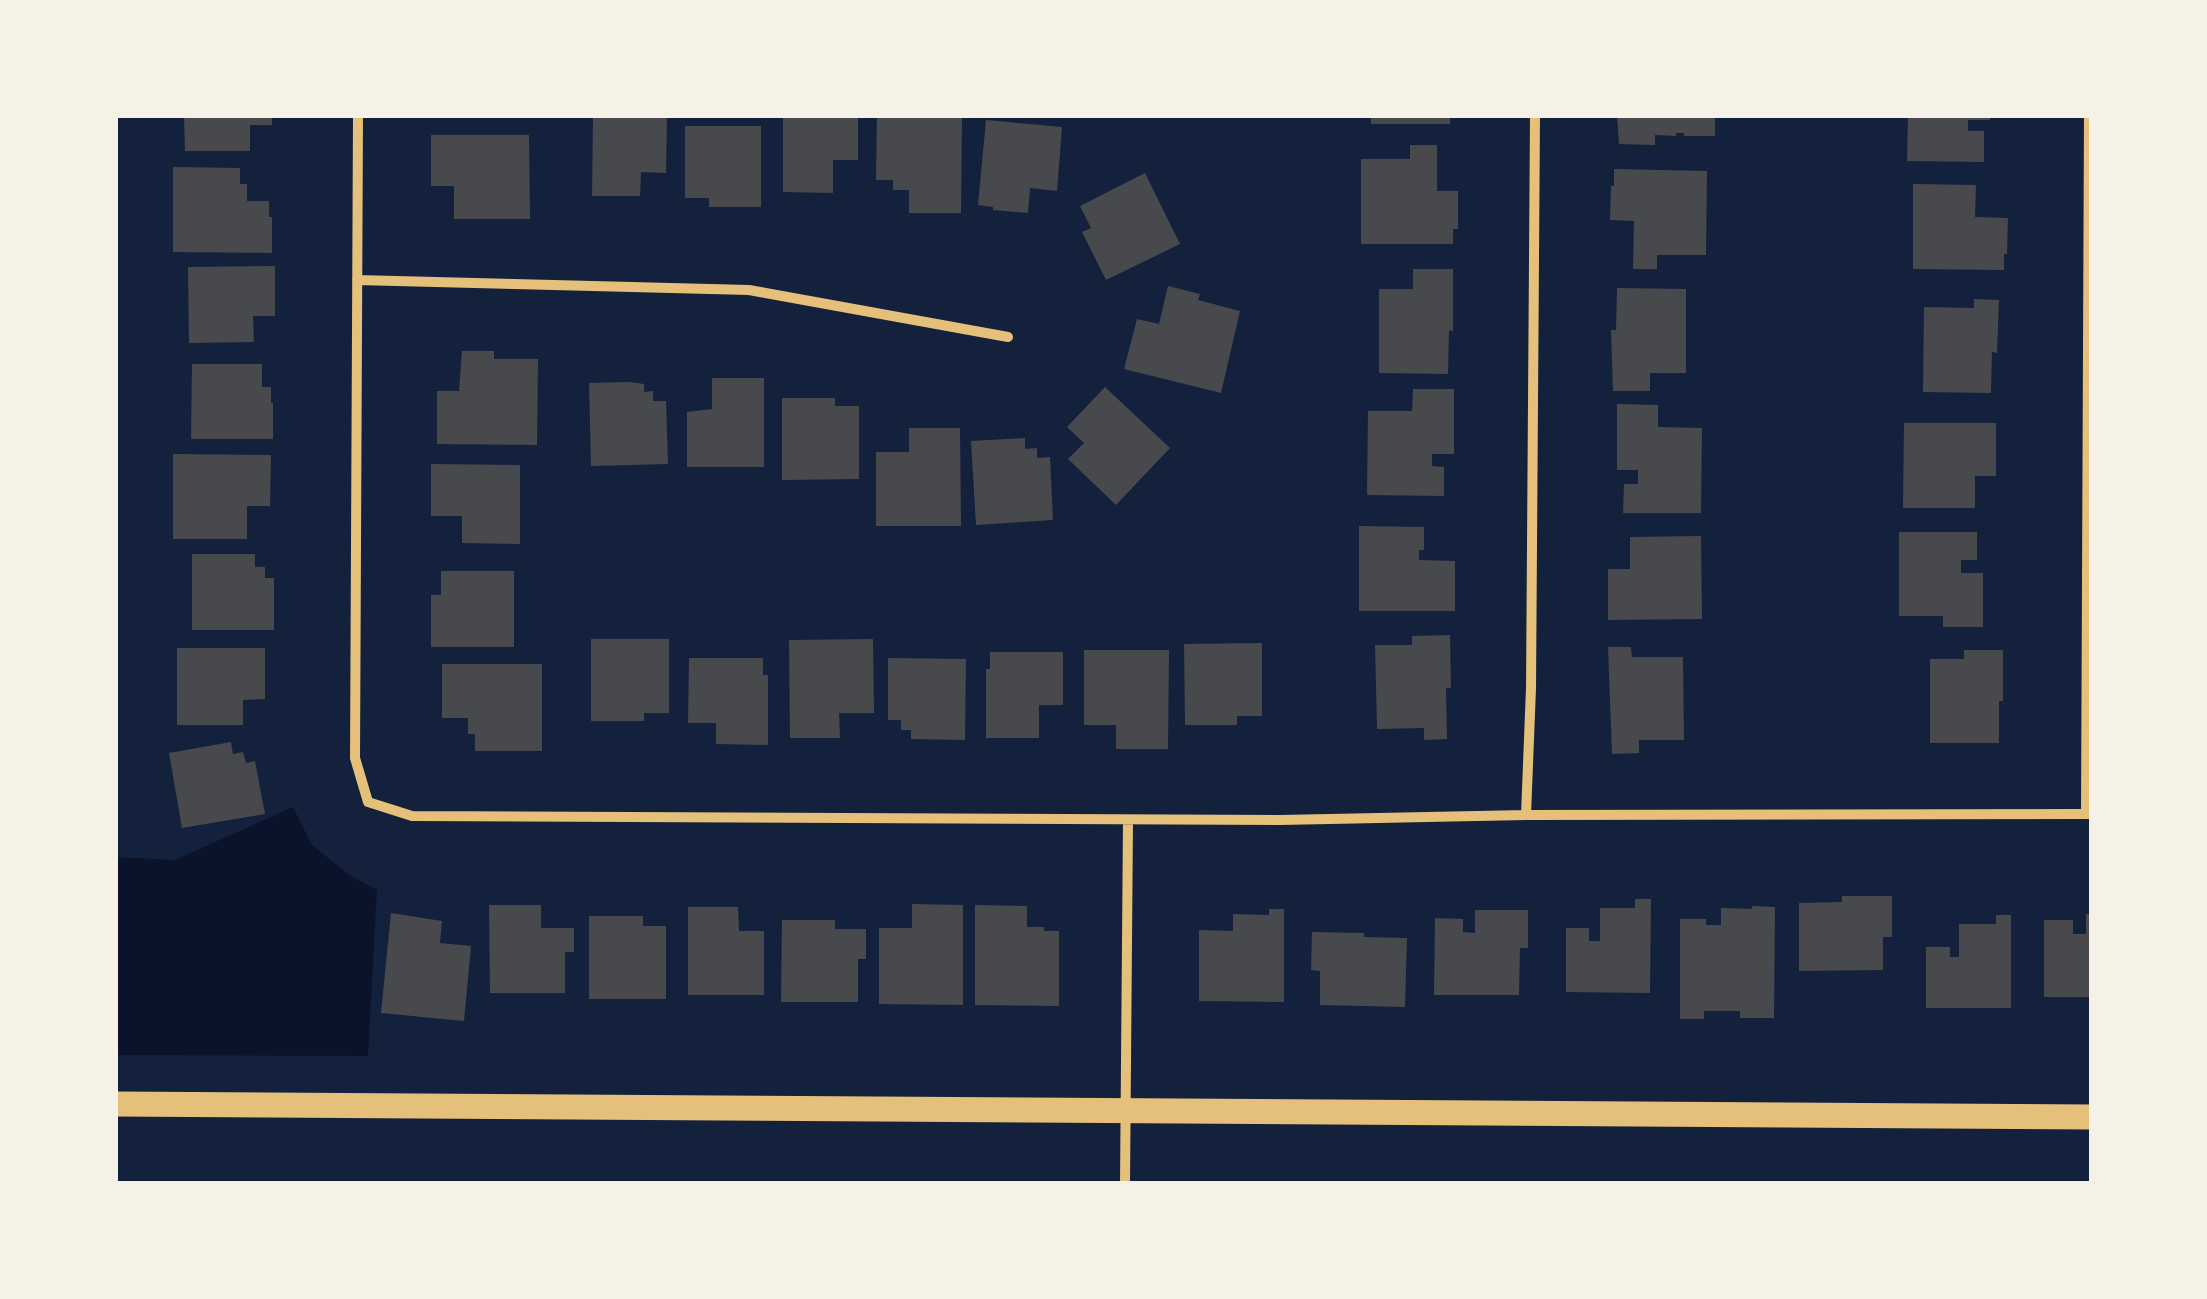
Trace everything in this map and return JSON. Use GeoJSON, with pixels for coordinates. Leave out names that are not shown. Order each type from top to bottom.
{"type":"FeatureCollection","features":[{"type":"Feature","properties":{"kind":"main road"},"geometry":{"type":"LineString","coordinates":[[115,1104],[2092,1118]]}},
{"type":"Feature","properties":{"kind":"street"},"geometry":{"type":"LineString","coordinates":[[358,115],[354,758],[368,802],[412,816],[1128,820],[2089,814],[2089,115]]}},
{"type":"Feature","properties":{"kind":"street"},"geometry":{"type":"LineString","coordinates":[[1526,816],[1532,669],[1535,115]]}},
{"type":"Feature","properties":{"kind":"street"},"geometry":{"type":"LineString","coordinates":[[357,280],[749,290],[1008,337]]}},
{"type":"Feature","properties":{"kind":"street"},"geometry":{"type":"LineString","coordinates":[[1124,1184],[1128,820]]}},
{"type":"Feature","properties":{"kind":"water"},"geometry":{"type":"Polygon","coordinates":[[[293,807],[312,845],[348,874],[377,890],[368,1056],[115,1055],[115,857],[175,860],[293,807]]]}},
{"type":"Feature","properties":{"kind":"building"},"geometry":{"type":"Polygon","coordinates":[[[184,115],[272,115],[272,125],[250,125],[250,151],[185,151],[184,115]]]}},
{"type":"Feature","properties":{"kind":"building"},"geometry":{"type":"Polygon","coordinates":[[[593,115],[667,115],[666,173],[641,172],[640,196],[592,196],[593,115]]]}},
{"type":"Feature","properties":{"kind":"building"},"geometry":{"type":"Polygon","coordinates":[[[783,115],[858,115],[858,160],[833,160],[833,193],[783,192],[783,115]]]}},
{"type":"Feature","properties":{"kind":"building"},"geometry":{"type":"Polygon","coordinates":[[[877,115],[962,115],[961,213],[909,213],[909,190],[893,190],[893,180],[876,180],[877,115]]]}},
{"type":"Feature","properties":{"kind":"building"},"geometry":{"type":"Polygon","coordinates":[[[1371,115],[1450,115],[1450,124],[1371,124],[1371,115]]]}},
{"type":"Feature","properties":{"kind":"building"},"geometry":{"type":"Polygon","coordinates":[[[1617,115],[1715,115],[1715,136],[1676,133],[1655,135],[1655,145],[1619,144],[1617,115]]]}},
{"type":"Feature","properties":{"kind":"building"},"geometry":{"type":"Polygon","coordinates":[[[1908,115],[1990,115],[1990,120],[1968,120],[1968,131],[1984,131],[1984,162],[1907,161],[1908,115]]]}},
{"type":"Feature","properties":{"kind":"building"},"geometry":{"type":"Polygon","coordinates":[[[986,120],[1062,127],[1057,191],[1030,188],[1028,213],[978,205],[986,120]]]}},
{"type":"Feature","properties":{"kind":"building"},"geometry":{"type":"Polygon","coordinates":[[[685,126],[761,126],[761,207],[709,207],[709,198],[685,198],[685,126]]]}},
{"type":"Feature","properties":{"kind":"building"},"geometry":{"type":"Polygon","coordinates":[[[431,135],[529,135],[530,219],[454,219],[454,186],[431,186],[431,135]]]}},
{"type":"Feature","properties":{"kind":"building"},"geometry":{"type":"Polygon","coordinates":[[[1410,145],[1437,145],[1437,191],[1458,191],[1458,229],[1453,229],[1453,244],[1361,244],[1361,159],[1410,159],[1410,145]]]}},
{"type":"Feature","properties":{"kind":"building"},"geometry":{"type":"Polygon","coordinates":[[[173,167],[240,168],[240,184],[247,184],[247,201],[269,201],[272,253],[173,252],[173,167]]]}},
{"type":"Feature","properties":{"kind":"building"},"geometry":{"type":"Polygon","coordinates":[[[1614,169],[1707,171],[1706,255],[1657,255],[1657,269],[1633,269],[1634,221],[1610,220],[1614,169]]]}},
{"type":"Feature","properties":{"kind":"building"},"geometry":{"type":"Polygon","coordinates":[[[1145,173],[1180,244],[1106,280],[1082,232],[1091,228],[1080,206],[1145,173]]]}},
{"type":"Feature","properties":{"kind":"building"},"geometry":{"type":"Polygon","coordinates":[[[1913,184],[1976,185],[1975,217],[2008,218],[2004,270],[1913,269],[1913,184]]]}},
{"type":"Feature","properties":{"kind":"building"},"geometry":{"type":"Polygon","coordinates":[[[275,266],[275,316],[253,316],[254,342],[189,343],[188,267],[275,266]]]}},
{"type":"Feature","properties":{"kind":"building"},"geometry":{"type":"Polygon","coordinates":[[[1413,269],[1453,269],[1448,374],[1379,373],[1379,289],[1413,289],[1413,269]]]}},
{"type":"Feature","properties":{"kind":"building"},"geometry":{"type":"Polygon","coordinates":[[[1168,286],[1200,294],[1198,300],[1240,311],[1221,393],[1124,369],[1137,319],[1159,324],[1168,286]]]}},
{"type":"Feature","properties":{"kind":"building"},"geometry":{"type":"Polygon","coordinates":[[[1617,288],[1686,289],[1686,373],[1650,373],[1650,391],[1613,391],[1611,330],[1616,330],[1617,288]]]}},
{"type":"Feature","properties":{"kind":"building"},"geometry":{"type":"Polygon","coordinates":[[[1974,299],[1999,300],[1991,393],[1923,392],[1924,307],[1974,308],[1974,299]]]}},
{"type":"Feature","properties":{"kind":"building"},"geometry":{"type":"Polygon","coordinates":[[[462,351],[494,351],[494,359],[538,359],[537,445],[437,444],[437,391],[459,391],[462,351]]]}},
{"type":"Feature","properties":{"kind":"building"},"geometry":{"type":"Polygon","coordinates":[[[192,364],[262,364],[262,387],[271,387],[273,439],[191,439],[192,364]]]}},
{"type":"Feature","properties":{"kind":"building"},"geometry":{"type":"Polygon","coordinates":[[[712,378],[764,378],[764,467],[687,467],[687,412],[712,409],[712,378]]]}},
{"type":"Feature","properties":{"kind":"building"},"geometry":{"type":"Polygon","coordinates":[[[589,383],[644,384],[644,392],[653,391],[653,401],[666,401],[668,464],[591,466],[589,383]]]}},
{"type":"Feature","properties":{"kind":"building"},"geometry":{"type":"Polygon","coordinates":[[[1105,387],[1170,448],[1116,505],[1068,459],[1084,443],[1067,427],[1105,387]]]}},
{"type":"Feature","properties":{"kind":"building"},"geometry":{"type":"Polygon","coordinates":[[[1413,389],[1454,389],[1454,454],[1432,454],[1432,466],[1444,467],[1444,496],[1367,495],[1368,411],[1412,411],[1413,389]]]}},
{"type":"Feature","properties":{"kind":"building"},"geometry":{"type":"Polygon","coordinates":[[[782,398],[835,398],[835,406],[859,406],[859,479],[782,480],[782,398]]]}},
{"type":"Feature","properties":{"kind":"building"},"geometry":{"type":"Polygon","coordinates":[[[1617,404],[1658,405],[1658,427],[1702,428],[1701,513],[1623,513],[1624,484],[1638,484],[1638,470],[1617,470],[1617,404]]]}},
{"type":"Feature","properties":{"kind":"building"},"geometry":{"type":"Polygon","coordinates":[[[1904,423],[1996,423],[1996,476],[1975,476],[1975,508],[1903,508],[1904,423]]]}},
{"type":"Feature","properties":{"kind":"building"},"geometry":{"type":"Polygon","coordinates":[[[909,428],[960,428],[961,526],[876,526],[876,452],[909,452],[909,428]]]}},
{"type":"Feature","properties":{"kind":"building"},"geometry":{"type":"Polygon","coordinates":[[[1025,438],[1025,449],[1037,448],[1037,458],[1050,457],[1053,520],[976,525],[971,441],[1025,438]]]}},
{"type":"Feature","properties":{"kind":"building"},"geometry":{"type":"Polygon","coordinates":[[[173,454],[271,455],[270,506],[247,506],[247,539],[173,539],[173,454]]]}},
{"type":"Feature","properties":{"kind":"building"},"geometry":{"type":"Polygon","coordinates":[[[431,464],[520,465],[520,544],[462,543],[462,516],[431,516],[431,464]]]}},
{"type":"Feature","properties":{"kind":"building"},"geometry":{"type":"Polygon","coordinates":[[[1359,526],[1424,527],[1424,550],[1419,550],[1419,560],[1455,561],[1455,611],[1359,611],[1359,526]]]}},
{"type":"Feature","properties":{"kind":"building"},"geometry":{"type":"Polygon","coordinates":[[[1899,532],[1977,532],[1977,560],[1961,560],[1961,573],[1983,573],[1983,627],[1943,627],[1943,616],[1899,616],[1899,532]]]}},
{"type":"Feature","properties":{"kind":"building"},"geometry":{"type":"Polygon","coordinates":[[[1701,536],[1702,619],[1608,620],[1608,569],[1630,569],[1630,537],[1701,536]]]}},
{"type":"Feature","properties":{"kind":"building"},"geometry":{"type":"Polygon","coordinates":[[[192,554],[255,554],[255,567],[265,567],[265,578],[274,578],[274,630],[192,630],[192,554]]]}},
{"type":"Feature","properties":{"kind":"building"},"geometry":{"type":"Polygon","coordinates":[[[441,571],[514,571],[514,647],[431,647],[431,595],[441,595],[441,571]]]}},
{"type":"Feature","properties":{"kind":"building"},"geometry":{"type":"Polygon","coordinates":[[[1450,635],[1447,739],[1424,740],[1424,728],[1377,729],[1375,645],[1412,645],[1412,636],[1450,635]]]}},
{"type":"Feature","properties":{"kind":"building"},"geometry":{"type":"Polygon","coordinates":[[[591,639],[669,639],[669,713],[644,713],[644,721],[591,721],[591,639]]]}},
{"type":"Feature","properties":{"kind":"building"},"geometry":{"type":"Polygon","coordinates":[[[873,639],[874,713],[839,713],[840,738],[790,738],[789,640],[873,639]]]}},
{"type":"Feature","properties":{"kind":"building"},"geometry":{"type":"Polygon","coordinates":[[[1262,643],[1262,716],[1237,716],[1237,725],[1185,725],[1184,644],[1262,643]]]}},
{"type":"Feature","properties":{"kind":"building"},"geometry":{"type":"Polygon","coordinates":[[[1608,647],[1631,647],[1632,657],[1683,657],[1684,740],[1639,740],[1639,753],[1612,754],[1608,647]]]}},
{"type":"Feature","properties":{"kind":"building"},"geometry":{"type":"Polygon","coordinates":[[[177,648],[265,648],[265,699],[243,700],[243,725],[177,725],[177,648]]]}},
{"type":"Feature","properties":{"kind":"building"},"geometry":{"type":"Polygon","coordinates":[[[1084,650],[1169,650],[1168,749],[1116,749],[1116,725],[1084,725],[1084,650]]]}},
{"type":"Feature","properties":{"kind":"building"},"geometry":{"type":"Polygon","coordinates":[[[1964,650],[2003,650],[1999,743],[1930,743],[1930,659],[1964,659],[1964,650]]]}},
{"type":"Feature","properties":{"kind":"building"},"geometry":{"type":"Polygon","coordinates":[[[990,652],[1063,652],[1063,705],[1039,705],[1039,738],[986,738],[986,669],[990,669],[990,652]]]}},
{"type":"Feature","properties":{"kind":"building"},"geometry":{"type":"Polygon","coordinates":[[[689,658],[763,658],[763,675],[768,675],[768,745],[716,744],[716,723],[688,723],[689,658]]]}},
{"type":"Feature","properties":{"kind":"building"},"geometry":{"type":"Polygon","coordinates":[[[888,658],[966,659],[965,740],[911,739],[911,730],[901,730],[901,720],[888,720],[888,658]]]}},
{"type":"Feature","properties":{"kind":"building"},"geometry":{"type":"Polygon","coordinates":[[[442,664],[542,664],[542,751],[475,751],[475,734],[468,734],[468,718],[442,718],[442,664]]]}},
{"type":"Feature","properties":{"kind":"building"},"geometry":{"type":"Polygon","coordinates":[[[231,742],[233,754],[243,752],[246,763],[255,761],[265,814],[182,828],[169,753],[231,742]]]}},
{"type":"Feature","properties":{"kind":"building"},"geometry":{"type":"Polygon","coordinates":[[[1842,896],[1892,896],[1892,937],[1883,937],[1883,970],[1799,971],[1799,903],[1842,902],[1842,896]]]}},
{"type":"Feature","properties":{"kind":"building"},"geometry":{"type":"Polygon","coordinates":[[[1635,899],[1651,899],[1650,993],[1566,992],[1566,928],[1589,928],[1589,941],[1600,941],[1600,908],[1635,908],[1635,899]]]}},
{"type":"Feature","properties":{"kind":"building"},"geometry":{"type":"Polygon","coordinates":[[[912,904],[963,905],[963,1005],[879,1004],[879,928],[912,928],[912,904]]]}},
{"type":"Feature","properties":{"kind":"building"},"geometry":{"type":"Polygon","coordinates":[[[489,905],[541,905],[541,928],[574,928],[574,952],[565,952],[565,993],[490,993],[489,905]]]}},
{"type":"Feature","properties":{"kind":"building"},"geometry":{"type":"Polygon","coordinates":[[[975,905],[1027,906],[1027,927],[1059,931],[1059,1006],[975,1005],[975,905]]]}},
{"type":"Feature","properties":{"kind":"building"},"geometry":{"type":"Polygon","coordinates":[[[688,907],[738,907],[739,931],[764,931],[764,995],[688,995],[688,907]]]}},
{"type":"Feature","properties":{"kind":"building"},"geometry":{"type":"Polygon","coordinates":[[[1775,907],[1774,1018],[1740,1018],[1740,1011],[1704,1011],[1704,1019],[1680,1019],[1680,919],[1706,919],[1706,925],[1721,925],[1721,908],[1775,907]]]}},
{"type":"Feature","properties":{"kind":"building"},"geometry":{"type":"Polygon","coordinates":[[[1269,909],[1284,909],[1284,1002],[1199,1001],[1199,930],[1233,931],[1233,914],[1269,915],[1269,909]]]}},
{"type":"Feature","properties":{"kind":"building"},"geometry":{"type":"Polygon","coordinates":[[[1475,910],[1528,910],[1528,948],[1520,948],[1519,995],[1434,995],[1435,918],[1463,919],[1463,932],[1475,933],[1475,910]]]}},
{"type":"Feature","properties":{"kind":"building"},"geometry":{"type":"Polygon","coordinates":[[[391,913],[442,921],[440,943],[471,946],[464,1021],[381,1013],[391,913]]]}},
{"type":"Feature","properties":{"kind":"building"},"geometry":{"type":"Polygon","coordinates":[[[2086,914],[2092,914],[2092,997],[2044,997],[2044,920],[2073,920],[2073,934],[2086,934],[2086,914]]]}},
{"type":"Feature","properties":{"kind":"building"},"geometry":{"type":"Polygon","coordinates":[[[1996,915],[2011,915],[2011,1008],[1926,1008],[1926,947],[1950,947],[1950,957],[1959,957],[1959,924],[1996,924],[1996,915]]]}},
{"type":"Feature","properties":{"kind":"building"},"geometry":{"type":"Polygon","coordinates":[[[589,916],[643,916],[643,926],[666,926],[666,999],[589,999],[589,916]]]}},
{"type":"Feature","properties":{"kind":"building"},"geometry":{"type":"Polygon","coordinates":[[[782,920],[835,920],[835,929],[866,929],[866,959],[858,959],[858,1002],[781,1002],[782,920]]]}},
{"type":"Feature","properties":{"kind":"building"},"geometry":{"type":"Polygon","coordinates":[[[1312,932],[1407,938],[1405,1007],[1320,1005],[1320,971],[1311,970],[1312,932]]]}}]}
